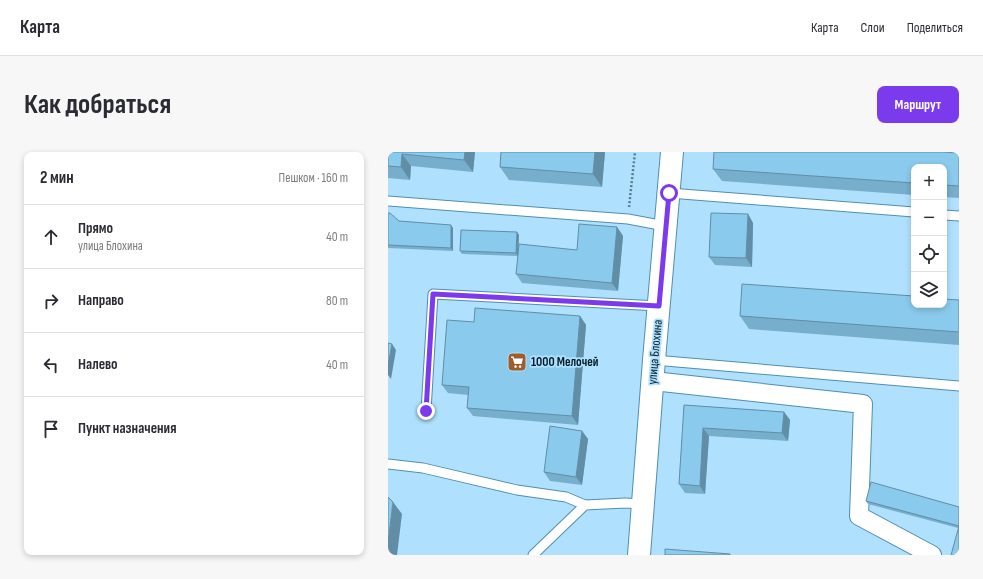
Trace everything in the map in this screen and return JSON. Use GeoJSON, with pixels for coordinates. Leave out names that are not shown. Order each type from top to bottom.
{"type":"FeatureCollection","features":[{"type":"Feature","properties":{"kind":"main road","name":"улица Блохина"},"geometry":{"type":"LineString","coordinates":[[639,555],[672,152]]}},
{"type":"Feature","properties":{"kind":"street"},"geometry":{"type":"LineString","coordinates":[[653,381],[863,404],[859,516],[932,555]]}},
{"type":"Feature","properties":{"kind":"lane"},"geometry":{"type":"LineString","coordinates":[[669,193],[911,212]]}},
{"type":"Feature","properties":{"kind":"lane"},"geometry":{"type":"LineString","coordinates":[[388,201],[628,219],[667,226]]}},
{"type":"Feature","properties":{"kind":"lane"},"geometry":{"type":"LineString","coordinates":[[947,214],[959,216]]}},
{"type":"Feature","properties":{"kind":"lane"},"geometry":{"type":"LineString","coordinates":[[426,411],[433,294],[659,306]]}},
{"type":"Feature","properties":{"kind":"lane"},"geometry":{"type":"LineString","coordinates":[[654,360],[959,386]]}},
{"type":"Feature","properties":{"kind":"lane"},"geometry":{"type":"LineString","coordinates":[[388,464],[423,468],[517,490],[566,497],[585,505],[625,503],[642,504]]}},
{"type":"Feature","properties":{"kind":"lane"},"geometry":{"type":"LineString","coordinates":[[533,555],[585,505]]}},
{"type":"Feature","properties":{"kind":"path"},"geometry":{"type":"LineString","coordinates":[[628,219],[635,152]]}},
{"type":"Feature","properties":{"kind":"building"},"geometry":{"type":"Polygon","coordinates":[[[388,152],[465,152],[464,160],[402,154],[401,167],[388,166],[388,152]]]}},
{"type":"Feature","properties":{"kind":"building"},"geometry":{"type":"Polygon","coordinates":[[[501,152],[595,152],[593,174],[500,167],[501,152]]]}},
{"type":"Feature","properties":{"kind":"building"},"geometry":{"type":"Polygon","coordinates":[[[714,152],[959,153],[959,186],[947,185],[947,164],[911,164],[911,183],[713,169],[714,152]]]}},
{"type":"Feature","properties":{"kind":"building"},"geometry":{"type":"Polygon","coordinates":[[[388,213],[399,221],[451,225],[451,248],[388,245],[388,213]]]}},
{"type":"Feature","properties":{"kind":"building"},"geometry":{"type":"Polygon","coordinates":[[[711,213],[748,214],[746,258],[709,257],[711,213]]]}},
{"type":"Feature","properties":{"kind":"building"},"geometry":{"type":"Polygon","coordinates":[[[579,224],[617,227],[612,283],[516,274],[519,244],[577,250],[579,224]]]}},
{"type":"Feature","properties":{"kind":"building"},"geometry":{"type":"Polygon","coordinates":[[[461,230],[517,232],[516,253],[460,251],[461,230]]]}},
{"type":"Feature","properties":{"kind":"building"},"geometry":{"type":"Polygon","coordinates":[[[742,284],[911,296],[911,308],[947,308],[947,299],[959,300],[959,332],[740,316],[742,284]]]}},
{"type":"Feature","properties":{"kind":"building","name":"1000 Мелочей"},"geometry":{"type":"Polygon","coordinates":[[[475,308],[580,316],[572,416],[467,408],[469,387],[442,385],[447,320],[474,322],[475,308]]]}},
{"type":"Feature","properties":{"kind":"building"},"geometry":{"type":"Polygon","coordinates":[[[388,343],[392,344],[388,365],[388,343]]]}},
{"type":"Feature","properties":{"kind":"building"},"geometry":{"type":"Polygon","coordinates":[[[684,405],[784,412],[782,433],[703,428],[700,486],[679,484],[684,405]]]}},
{"type":"Feature","properties":{"kind":"building"},"geometry":{"type":"Polygon","coordinates":[[[550,426],[582,431],[576,477],[544,472],[550,426]]]}},
{"type":"Feature","properties":{"kind":"building"},"geometry":{"type":"Polygon","coordinates":[[[871,482],[959,507],[959,526],[866,501],[871,482]]]}},
{"type":"Feature","properties":{"kind":"building"},"geometry":{"type":"Polygon","coordinates":[[[388,497],[393,502],[388,543],[388,497]]]}},
{"type":"Feature","properties":{"kind":"building"},"geometry":{"type":"Polygon","coordinates":[[[959,526],[959,555],[951,555],[959,526]]]}},
{"type":"Feature","properties":{"kind":"building"},"geometry":{"type":"Polygon","coordinates":[[[665,549],[730,554],[730,555],[665,555],[665,549]]]}},
{"type":"Feature","properties":{"kind":"place","name":"1000 Мелочей"},"geometry":{"type":"Point","coordinates":[517,362]}},
{"type":"Feature","properties":{"kind":"route"},"geometry":{"type":"LineString","coordinates":[[426,411],[433,294],[659,306],[669,193]]}}]}
